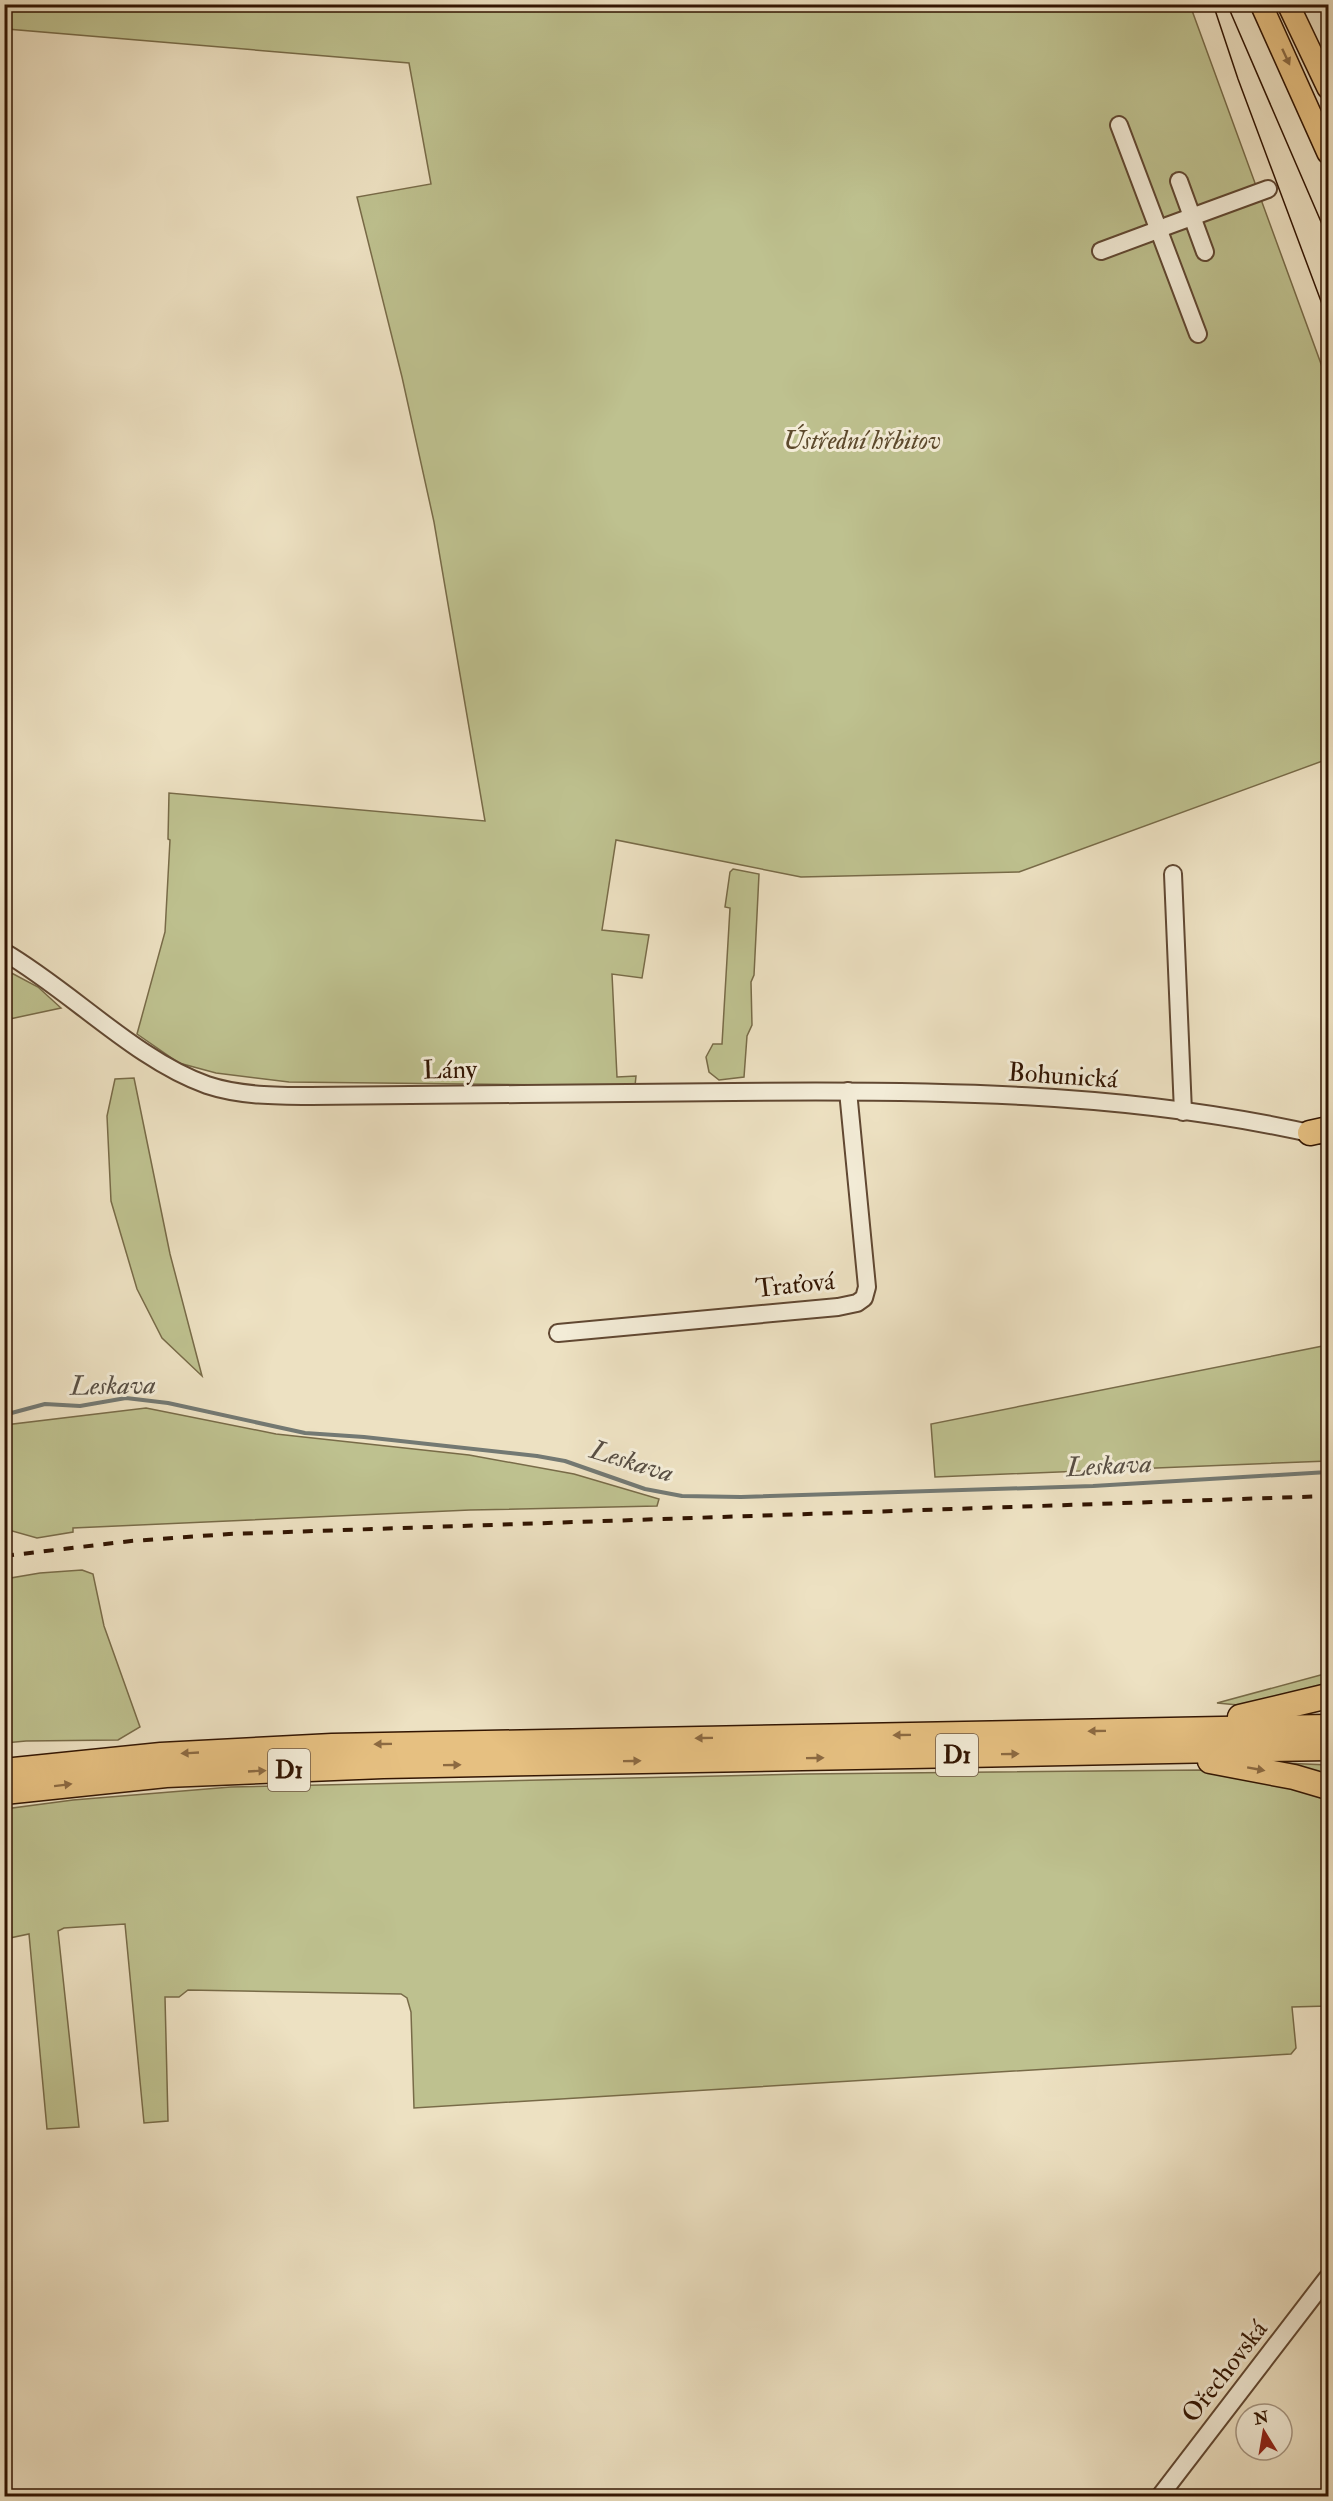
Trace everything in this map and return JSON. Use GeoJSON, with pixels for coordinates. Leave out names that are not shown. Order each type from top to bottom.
{"type":"FeatureCollection","features":[{"type":"Feature","properties":{"kind":"highway"},"geometry":{"type":"LineString","coordinates":[[1156,1741],[1329,1696]]}},
{"type":"Feature","properties":{"kind":"highway","name":"D1"},"geometry":{"type":"LineString","coordinates":[[4,1792],[166,1775],[1156,1741],[1329,1727]]}},
{"type":"Feature","properties":{"kind":"highway"},"geometry":{"type":"LineString","coordinates":[[1156,1741],[1329,1787]]}},
{"type":"Feature","properties":{"kind":"highway","name":"D1"},"geometry":{"type":"LineString","coordinates":[[4,1771],[161,1755],[332,1746],[1156,1741],[1329,1748]]}},
{"type":"Feature","properties":{"kind":"main road"},"geometry":{"type":"LineString","coordinates":[[1261,4],[1329,153]]}},
{"type":"Feature","properties":{"kind":"main road"},"geometry":{"type":"LineString","coordinates":[[1288,4],[1329,88]]}},
{"type":"Feature","properties":{"kind":"street"},"geometry":{"type":"LineString","coordinates":[[1119,124],[1163,228],[1198,334]]}},
{"type":"Feature","properties":{"kind":"street"},"geometry":{"type":"LineString","coordinates":[[1179,181],[1205,252]]}},
{"type":"Feature","properties":{"kind":"street"},"geometry":{"type":"LineString","coordinates":[[1101,251],[1268,189]]}},
{"type":"Feature","properties":{"kind":"street"},"geometry":{"type":"LineString","coordinates":[[1173,874],[1183,1112]]}},
{"type":"Feature","properties":{"kind":"street","name":"Lány"},"geometry":{"type":"LineString","coordinates":[[4,952],[169,1066],[199,1081],[231,1091],[291,1096],[848,1091],[938,1093]]}},
{"type":"Feature","properties":{"kind":"street","name":"Traťová"},"geometry":{"type":"LineString","coordinates":[[558,1333],[838,1306],[856,1303],[864,1298],[867,1287],[848,1091]]}},
{"type":"Feature","properties":{"kind":"street","name":"Bohunická"},"geometry":{"type":"LineString","coordinates":[[938,1093],[1045,1098],[1183,1112],[1322,1133]]}},
{"type":"Feature","properties":{"kind":"street","name":"Ořechovská"},"geometry":{"type":"LineString","coordinates":[[1160,2496],[1326,2289]]}},
{"type":"Feature","properties":{"kind":"green space","name":"Ústřední hřbitov"},"geometry":{"type":"Polygon","coordinates":[[[7,5],[1190,5],[1328,383],[1328,759],[1019,872],[801,877],[616,840],[602,930],[649,935],[642,978],[612,974],[617,1077],[636,1076],[635,1086],[289,1082],[216,1073],[179,1063],[137,1034],[165,932],[170,840],[168,839],[169,793],[485,821],[434,522],[402,377],[357,197],[431,184],[409,63],[7,29],[7,5]]]}},
{"type":"Feature","properties":{"kind":"green space"},"geometry":{"type":"Polygon","coordinates":[[[733,869],[759,874],[754,975],[751,982],[752,1025],[747,1036],[744,1077],[719,1080],[709,1072],[706,1057],[713,1044],[722,1044],[730,908],[725,907],[730,872],[733,869]]]}},
{"type":"Feature","properties":{"kind":"green space"},"geometry":{"type":"Polygon","coordinates":[[[4,969],[38,987],[61,1008],[5,1020],[4,969]]]}},
{"type":"Feature","properties":{"kind":"green space"},"geometry":{"type":"Polygon","coordinates":[[[134,1078],[170,1254],[202,1376],[162,1338],[137,1289],[111,1201],[107,1116],[115,1079],[134,1078]]]}},
{"type":"Feature","properties":{"kind":"green space"},"geometry":{"type":"Polygon","coordinates":[[[1328,1345],[1328,1461],[935,1477],[931,1424],[1328,1345]]]}},
{"type":"Feature","properties":{"kind":"green space"},"geometry":{"type":"Polygon","coordinates":[[[146,1408],[276,1434],[469,1455],[574,1474],[659,1499],[657,1506],[470,1510],[73,1528],[73,1532],[37,1538],[5,1529],[5,1425],[146,1408]]]}},
{"type":"Feature","properties":{"kind":"green space"},"geometry":{"type":"Polygon","coordinates":[[[82,1570],[93,1574],[104,1626],[140,1727],[118,1740],[5,1743],[5,1579],[40,1573],[82,1570]]]}},
{"type":"Feature","properties":{"kind":"green space"},"geometry":{"type":"Polygon","coordinates":[[[1328,1673],[1328,1685],[1259,1707],[1217,1703],[1328,1673]]]}},
{"type":"Feature","properties":{"kind":"green space"},"geometry":{"type":"Polygon","coordinates":[[[1282,1763],[1328,1765],[1328,1775],[1282,1763]]]}},
{"type":"Feature","properties":{"kind":"green space"},"geometry":{"type":"Polygon","coordinates":[[[1202,1770],[1301,1786],[1328,1796],[1328,2006],[1292,2007],[1296,2048],[1291,2054],[414,2108],[411,2012],[407,1998],[401,1994],[188,1990],[179,1997],[165,1997],[168,2121],[144,2123],[125,1924],[64,1928],[58,1931],[79,2127],[47,2129],[29,1934],[5,1939],[5,1809],[73,1800],[231,1787],[805,1774],[1202,1770]]]}},
{"type":"Feature","properties":{"kind":"waterway","name":"Leskava"},"geometry":{"type":"LineString","coordinates":[[4,1415],[45,1404],[80,1406],[126,1398],[168,1403],[305,1433],[364,1437],[565,1461],[645,1489],[682,1496],[741,1497],[1093,1486],[1328,1472]]}},
{"type":"Feature","properties":{"kind":"tram line"},"geometry":{"type":"LineString","coordinates":[[1213,4],[1238,79],[1328,320]]}},
{"type":"Feature","properties":{"kind":"tram line"},"geometry":{"type":"LineString","coordinates":[[1227,4],[1328,238]]}},
{"type":"Feature","properties":{"kind":"railway"},"geometry":{"type":"LineString","coordinates":[[4,1556],[131,1541],[229,1534],[1328,1496]]}}]}
